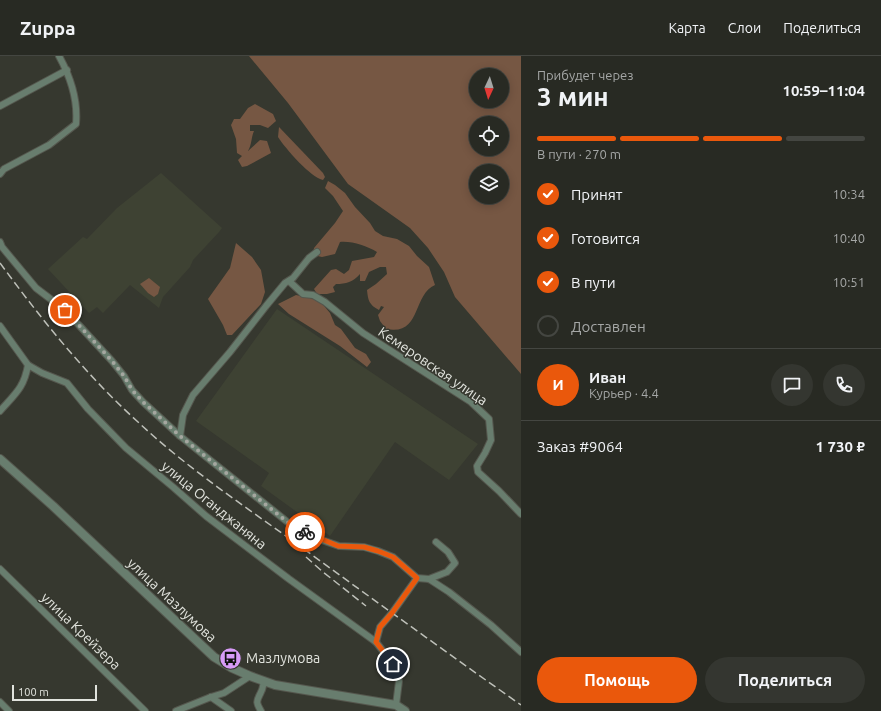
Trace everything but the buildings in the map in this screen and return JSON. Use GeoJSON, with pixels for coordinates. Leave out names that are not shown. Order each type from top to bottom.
{"type":"FeatureCollection","features":[{"type":"Feature","properties":{"kind":"street"},"geometry":{"type":"LineString","coordinates":[[0,174],[4,169],[49,145],[76,124],[76,110],[67,70],[59,56]]}},
{"type":"Feature","properties":{"kind":"street"},"geometry":{"type":"LineString","coordinates":[[0,106],[67,70]]}},
{"type":"Feature","properties":{"kind":"street"},"geometry":{"type":"LineString","coordinates":[[0,242],[2,247],[36,288],[65,310],[112,361],[124,376],[132,390],[143,402],[180,436],[290,524],[316,538],[338,546],[364,547],[393,557],[417,578],[429,579],[447,572],[455,562],[448,552],[436,542]]}},
{"type":"Feature","properties":{"kind":"street"},"geometry":{"type":"LineString","coordinates":[[180,436],[183,415],[193,395],[230,352],[266,306],[317,252]]}},
{"type":"Feature","properties":{"kind":"street","name":"Кемеровская улица"},"geometry":{"type":"LineString","coordinates":[[289,281],[303,294],[313,295],[325,302],[363,333],[415,368],[471,402],[489,419],[491,440],[477,466],[478,472],[521,514]]}},
{"type":"Feature","properties":{"kind":"street","name":"улица Оганджаняна"},"geometry":{"type":"LineString","coordinates":[[0,326],[28,365],[42,373],[67,382],[88,409],[126,448],[206,516],[289,580],[376,642],[393,664],[399,681],[396,705]]}},
{"type":"Feature","properties":{"kind":"street"},"geometry":{"type":"LineString","coordinates":[[0,411],[21,388],[26,378],[28,365]]}},
{"type":"Feature","properties":{"kind":"street","name":"улица Мазлумова"},"geometry":{"type":"LineString","coordinates":[[0,459],[53,506],[214,657],[232,668],[264,681],[319,693],[396,705],[405,711]]}},
{"type":"Feature","properties":{"kind":"street","name":"улица Крейзера"},"geometry":{"type":"LineString","coordinates":[[0,569],[145,711]]}},
{"type":"Feature","properties":{"kind":"street"},"geometry":{"type":"LineString","coordinates":[[376,642],[380,627],[417,578]]}},
{"type":"Feature","properties":{"kind":"street"},"geometry":{"type":"LineString","coordinates":[[429,579],[449,592],[491,625],[521,652]]}},
{"type":"Feature","properties":{"kind":"street"},"geometry":{"type":"LineString","coordinates":[[176,711],[224,693],[250,676]]}},
{"type":"Feature","properties":{"kind":"street"},"geometry":{"type":"LineString","coordinates":[[261,711],[257,705],[257,698],[262,691],[264,681]]}},
{"type":"Feature","properties":{"kind":"street"},"geometry":{"type":"LineString","coordinates":[[211,697],[231,711]]}},
{"type":"Feature","properties":{"kind":"street"},"geometry":{"type":"LineString","coordinates":[[0,702],[9,711]]}},
{"type":"Feature","properties":{"kind":"shaded area"},"geometry":{"type":"Polygon","coordinates":[[[249,56],[521,56],[521,374],[455,297],[444,272],[428,248],[410,228],[348,184],[288,103],[249,56]]]}},
{"type":"Feature","properties":{"kind":"shaded area"},"geometry":{"type":"Polygon","coordinates":[[[255,104],[273,114],[276,121],[268,128],[260,125],[250,125],[250,131],[254,131],[248,151],[260,140],[267,141],[271,153],[247,166],[242,167],[238,160],[242,156],[237,153],[236,139],[231,125],[234,119],[240,119],[248,108],[255,104]]]}},
{"type":"Feature","properties":{"kind":"shaded area"},"geometry":{"type":"Polygon","coordinates":[[[279,127],[323,173],[325,177],[323,180],[305,168],[286,148],[278,137],[279,127]]]}},
{"type":"Feature","properties":{"kind":"shaded area"},"geometry":{"type":"Polygon","coordinates":[[[161,173],[222,228],[193,260],[190,267],[163,297],[159,308],[130,285],[103,313],[97,307],[89,313],[48,269],[83,237],[87,239],[117,208],[161,173]]]}},
{"type":"Feature","properties":{"kind":"shaded area"},"geometry":{"type":"Polygon","coordinates":[[[328,181],[345,193],[375,231],[383,236],[397,239],[409,246],[429,267],[435,285],[428,290],[423,297],[411,321],[406,326],[397,330],[386,329],[380,321],[378,315],[384,307],[381,306],[379,310],[371,304],[369,299],[367,290],[387,274],[386,267],[380,267],[369,272],[365,281],[360,281],[360,274],[349,282],[336,284],[333,287],[335,292],[317,294],[314,289],[331,270],[336,269],[344,274],[349,270],[352,261],[374,257],[377,252],[359,244],[340,242],[335,254],[322,257],[313,255],[314,248],[343,211],[333,196],[325,188],[328,181]]]}},
{"type":"Feature","properties":{"kind":"shaded area"},"geometry":{"type":"Polygon","coordinates":[[[236,243],[252,257],[261,270],[265,292],[261,304],[232,335],[227,335],[208,299],[230,268],[236,243]]]}},
{"type":"Feature","properties":{"kind":"shaded area"},"geometry":{"type":"Polygon","coordinates":[[[149,278],[160,287],[158,294],[154,297],[140,284],[149,278]]]}},
{"type":"Feature","properties":{"kind":"shaded area"},"geometry":{"type":"Polygon","coordinates":[[[296,295],[319,300],[330,313],[335,325],[341,329],[355,348],[366,354],[371,362],[367,367],[340,346],[289,314],[278,304],[296,295]]]}},
{"type":"Feature","properties":{"kind":"shaded area"},"geometry":{"type":"Polygon","coordinates":[[[277,309],[478,444],[449,480],[395,442],[330,536],[261,486],[269,473],[196,421],[277,309]]]}},
{"type":"Feature","properties":{"kind":"railway"},"geometry":{"type":"LineString","coordinates":[[0,263],[65,346],[100,385],[157,439],[216,486],[521,705]]}},
{"type":"Feature","properties":{"kind":"railway"},"geometry":{"type":"LineString","coordinates":[[306,557],[366,606]]}},
{"type":"Feature","properties":{"kind":"way so far"},"geometry":{"type":"LineString","coordinates":[[65,310],[112,361],[137,396],[161,419],[290,524],[305,532]]}},
{"type":"Feature","properties":{"kind":"place","name":"Мазлумова"},"geometry":{"type":"Point","coordinates":[230,658]}},
{"type":"Feature","properties":{"kind":"route"},"geometry":{"type":"LineString","coordinates":[[305,532],[316,538],[338,546],[364,547],[393,557],[417,578],[380,627],[376,642],[393,664]]}}]}
